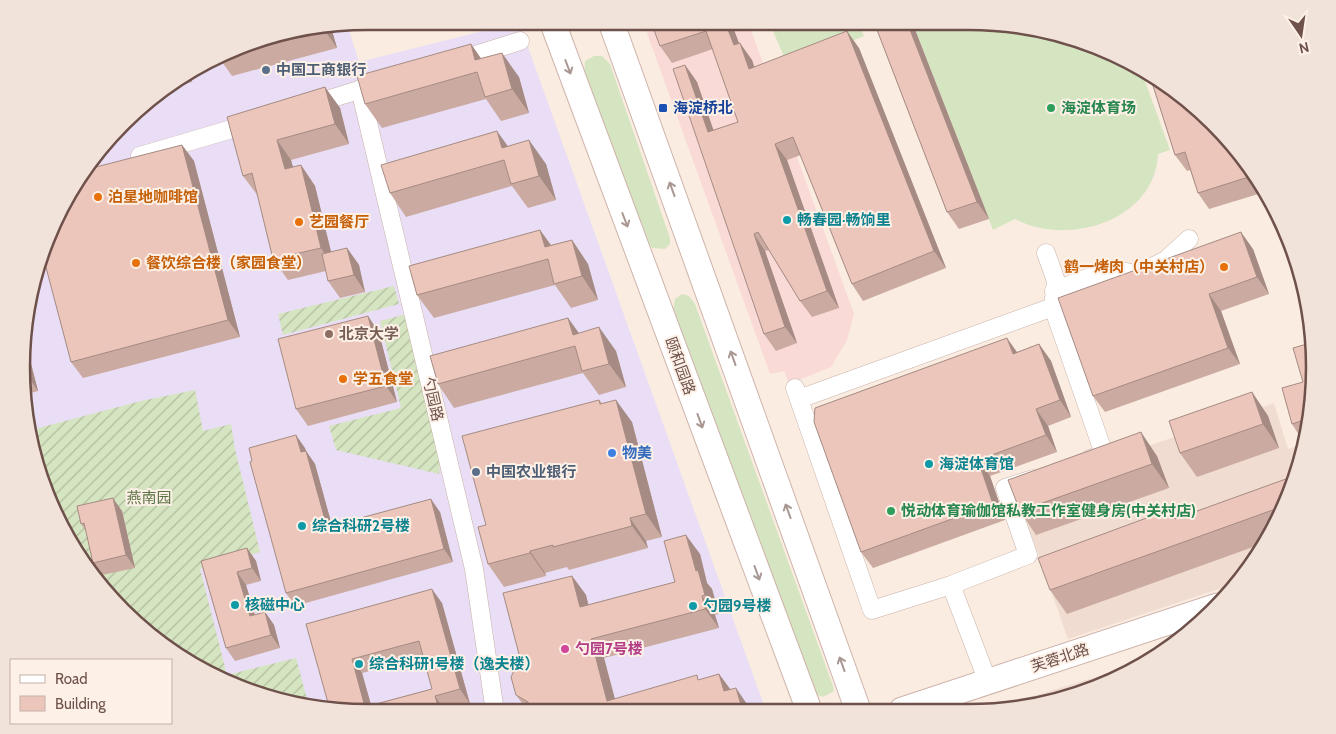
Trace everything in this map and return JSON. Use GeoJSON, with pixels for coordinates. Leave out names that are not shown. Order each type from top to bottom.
{"type":"FeatureCollection","features":[{"type":"Feature","properties":{"kind":"street","name":"颐和园路"},"geometry":{"type":"LineString","coordinates":[[555,30],[807,704]]}},
{"type":"Feature","properties":{"kind":"street"},"geometry":{"type":"LineString","coordinates":[[614,30],[856,704]]}},
{"type":"Feature","properties":{"kind":"street"},"geometry":{"type":"LineString","coordinates":[[436,67],[520,41]]}},
{"type":"Feature","properties":{"kind":"street"},"geometry":{"type":"LineString","coordinates":[[295,110],[388,81]]}},
{"type":"Feature","properties":{"kind":"street","name":"勺园路"},"geometry":{"type":"LineString","coordinates":[[360,90],[474,569],[494,704]]}},
{"type":"Feature","properties":{"kind":"street"},"geometry":{"type":"LineString","coordinates":[[119,162],[267,119]]}},
{"type":"Feature","properties":{"kind":"street"},"geometry":{"type":"LineString","coordinates":[[1050,473],[1005,488],[1028,556],[951,585],[872,610],[797,394],[1054,299],[1111,270],[1131,273],[1148,269],[1166,260],[1189,239]]}},
{"type":"Feature","properties":{"kind":"street"},"geometry":{"type":"LineString","coordinates":[[1046,252],[1056,281],[1054,299],[1104,454],[1077,463]]}},
{"type":"Feature","properties":{"kind":"street"},"geometry":{"type":"LineString","coordinates":[[951,585],[988,682]]}},
{"type":"Feature","properties":{"kind":"street","name":"芙蓉北路"},"geometry":{"type":"LineString","coordinates":[[920,704],[1200,612]]}},
{"type":"Feature","properties":{"kind":"shaded area","name":"北京大学"},"geometry":{"type":"Polygon","coordinates":[[[487,30],[522,30],[763,704],[367,704],[323,701],[280,693],[238,678],[198,659],[162,634],[114,589],[75,536],[56,496],[41,454],[33,411],[30,367],[33,323],[41,280],[56,238],[75,198],[114,145],[145,114],[180,87],[218,65],[280,41],[301,36],[349,31],[359,62],[487,30]]]}},
{"type":"Feature","properties":{"kind":"shaded area","name":"畅春园·畅饷里"},"geometry":{"type":"Polygon","coordinates":[[[646,30],[751,30],[854,314],[847,340],[831,367],[789,384],[784,371],[770,374],[646,30]]]}},
{"type":"Feature","properties":{"kind":"shaded area"},"geometry":{"type":"Polygon","coordinates":[[[1274,403],[1288,449],[1297,446],[1280,496],[1261,536],[1223,588],[1068,639],[1016,491],[1274,403]]]}},
{"type":"Feature","properties":{"kind":"shaded area"},"geometry":{"type":"Polygon","coordinates":[[[1109,673],[1056,693],[1020,700],[1109,673]]]}},
{"type":"Feature","properties":{"kind":"green space"},"geometry":{"type":"Polygon","coordinates":[[[772,30],[861,30],[864,36],[789,68],[772,30]]]}},
{"type":"Feature","properties":{"kind":"green space","name":"海淀体育场"},"geometry":{"type":"Polygon","coordinates":[[[915,30],[991,31],[1035,36],[1056,41],[1098,56],[1144,79],[1170,150],[1158,154],[1153,177],[1142,196],[1125,211],[1105,222],[1083,228],[1059,230],[1036,227],[1015,219],[993,230],[915,30]]]}},
{"type":"Feature","properties":{"kind":"green space"},"geometry":{"type":"Polygon","coordinates":[[[594,56],[602,56],[610,64],[670,238],[670,244],[665,249],[652,248],[647,241],[584,78],[585,61],[594,56]]]}},
{"type":"Feature","properties":{"kind":"green space"},"geometry":{"type":"Polygon","coordinates":[[[394,286],[399,304],[283,335],[278,314],[394,286]]]}},
{"type":"Feature","properties":{"kind":"green space"},"geometry":{"type":"Polygon","coordinates":[[[682,294],[689,296],[695,304],[833,686],[834,691],[823,697],[813,693],[673,310],[675,299],[682,294]]]}},
{"type":"Feature","properties":{"kind":"green space"},"geometry":{"type":"Polygon","coordinates":[[[407,314],[441,456],[439,474],[336,450],[329,426],[401,408],[380,321],[407,314]]]}},
{"type":"Feature","properties":{"kind":"green space","name":"燕南园"},"geometry":{"type":"Polygon","coordinates":[[[195,390],[203,431],[231,424],[235,449],[260,552],[200,569],[226,673],[198,659],[162,634],[114,589],[75,536],[56,496],[41,454],[35,429],[141,401],[195,390]]]}},
{"type":"Feature","properties":{"kind":"green space","name":"燕南园"},"geometry":{"type":"Polygon","coordinates":[[[296,658],[307,699],[280,693],[230,674],[296,658]]]}},
{"type":"Feature","properties":{"kind":"building"},"geometry":{"type":"Polygon","coordinates":[[[654,30],[728,30],[734,45],[740,43],[749,69],[847,31],[934,251],[852,284],[793,137],[775,144],[827,291],[800,301],[758,232],[754,234],[785,327],[764,334],[673,69],[685,65],[708,132],[738,122],[706,31],[660,46],[654,30]]]}},
{"type":"Feature","properties":{"kind":"building"},"geometry":{"type":"Polygon","coordinates":[[[877,30],[910,30],[977,202],[947,212],[877,30]]]}},
{"type":"Feature","properties":{"kind":"building"},"geometry":{"type":"Polygon","coordinates":[[[471,44],[475,60],[502,53],[512,89],[485,97],[477,72],[365,104],[357,76],[471,44]]]}},
{"type":"Feature","properties":{"kind":"building"},"geometry":{"type":"Polygon","coordinates":[[[1153,85],[1174,100],[1207,129],[1247,177],[1198,193],[1185,152],[1175,155],[1153,85]]]}},
{"type":"Feature","properties":{"kind":"building"},"geometry":{"type":"Polygon","coordinates":[[[325,87],[335,124],[277,140],[285,169],[301,165],[321,248],[273,259],[252,173],[243,176],[227,117],[325,87]]]}},
{"type":"Feature","properties":{"kind":"building"},"geometry":{"type":"Polygon","coordinates":[[[497,131],[502,148],[529,140],[539,176],[511,184],[504,160],[390,193],[381,165],[497,131]]]}},
{"type":"Feature","properties":{"kind":"building","name":"餐饮综合楼（家园食堂）"},"geometry":{"type":"Polygon","coordinates":[[[182,145],[228,320],[71,362],[46,266],[56,238],[75,198],[97,167],[182,145]]]}},
{"type":"Feature","properties":{"kind":"building"},"geometry":{"type":"Polygon","coordinates":[[[540,230],[545,247],[572,240],[582,276],[554,284],[548,259],[417,295],[409,266],[540,230]]]}},
{"type":"Feature","properties":{"kind":"building"},"geometry":{"type":"Polygon","coordinates":[[[1241,232],[1257,277],[1209,294],[1228,348],[1093,396],[1058,298],[1241,232]]]}},
{"type":"Feature","properties":{"kind":"building"},"geometry":{"type":"Polygon","coordinates":[[[347,248],[354,275],[328,281],[322,254],[347,248]]]}},
{"type":"Feature","properties":{"kind":"building","name":"学五食堂"},"geometry":{"type":"Polygon","coordinates":[[[368,316],[386,386],[296,409],[278,339],[368,316]]]}},
{"type":"Feature","properties":{"kind":"building"},"geometry":{"type":"Polygon","coordinates":[[[568,318],[573,335],[599,327],[609,364],[582,371],[575,346],[438,384],[430,356],[568,318]]]}},
{"type":"Feature","properties":{"kind":"building","name":"海淀体育馆"},"geometry":{"type":"Polygon","coordinates":[[[1007,338],[1013,354],[1039,344],[1060,400],[1036,409],[1046,435],[978,460],[993,504],[861,552],[814,422],[815,408],[1007,338]]]}},
{"type":"Feature","properties":{"kind":"building"},"geometry":{"type":"Polygon","coordinates":[[[1305,345],[1306,367],[1302,421],[1292,424],[1282,388],[1303,382],[1293,348],[1305,345]]]}},
{"type":"Feature","properties":{"kind":"building"},"geometry":{"type":"Polygon","coordinates":[[[1252,392],[1263,424],[1180,453],[1169,421],[1252,392]]]}},
{"type":"Feature","properties":{"kind":"building"},"geometry":{"type":"Polygon","coordinates":[[[599,400],[600,404],[616,400],[646,514],[630,518],[632,526],[553,547],[553,545],[530,551],[530,553],[488,564],[478,527],[486,525],[462,436],[599,400]]]}},
{"type":"Feature","properties":{"kind":"building"},"geometry":{"type":"Polygon","coordinates":[[[1141,432],[1152,464],[1020,511],[1008,480],[1141,432]]]}},
{"type":"Feature","properties":{"kind":"building","name":"综合科研2号楼"},"geometry":{"type":"Polygon","coordinates":[[[296,435],[301,452],[306,451],[327,527],[431,499],[444,549],[286,593],[250,462],[252,461],[249,448],[296,435]]]}},
{"type":"Feature","properties":{"kind":"building"},"geometry":{"type":"Polygon","coordinates":[[[1287,479],[1274,510],[1050,590],[1038,558],[1171,509],[1175,519],[1287,479]]]}},
{"type":"Feature","properties":{"kind":"building"},"geometry":{"type":"Polygon","coordinates":[[[113,498],[126,555],[93,563],[84,523],[81,524],[77,506],[113,498]]]}},
{"type":"Feature","properties":{"kind":"building"},"geometry":{"type":"Polygon","coordinates":[[[686,535],[705,595],[702,596],[705,609],[591,639],[607,701],[697,675],[698,680],[719,674],[724,691],[736,688],[741,704],[528,704],[516,695],[511,677],[520,658],[503,593],[572,576],[580,607],[675,582],[664,541],[686,535]]]}},
{"type":"Feature","properties":{"kind":"building","name":"核磁中心"},"geometry":{"type":"Polygon","coordinates":[[[247,548],[252,568],[237,572],[250,616],[265,612],[271,635],[226,648],[201,561],[247,548]]]}},
{"type":"Feature","properties":{"kind":"building","name":"综合科研1号楼（逸夫楼）"},"geometry":{"type":"Polygon","coordinates":[[[432,589],[460,689],[435,696],[438,704],[376,704],[432,689],[419,641],[352,659],[364,704],[328,701],[306,624],[432,589]]]}},
{"type":"Feature","properties":{"kind":"place","name":"中国工商银行"},"geometry":{"type":"Point","coordinates":[266,70]}},
{"type":"Feature","properties":{"kind":"place","name":"海淀桥北"},"geometry":{"type":"Point","coordinates":[663,108]}},
{"type":"Feature","properties":{"kind":"place","name":"海淀体育场"},"geometry":{"type":"Point","coordinates":[1051,108]}},
{"type":"Feature","properties":{"kind":"place","name":"泊星地咖啡馆"},"geometry":{"type":"Point","coordinates":[98,197]}},
{"type":"Feature","properties":{"kind":"place","name":"畅春园·畅饷里"},"geometry":{"type":"Point","coordinates":[787,220]}},
{"type":"Feature","properties":{"kind":"place","name":"艺园餐厅"},"geometry":{"type":"Point","coordinates":[299,222]}},
{"type":"Feature","properties":{"kind":"place","name":"餐饮综合楼（家园食堂）"},"geometry":{"type":"Point","coordinates":[136,263]}},
{"type":"Feature","properties":{"kind":"place","name":"鹤一烤肉（中关村店）"},"geometry":{"type":"Point","coordinates":[1224,267]}},
{"type":"Feature","properties":{"kind":"place","name":"北京大学"},"geometry":{"type":"Point","coordinates":[329,334]}},
{"type":"Feature","properties":{"kind":"place","name":"学五食堂"},"geometry":{"type":"Point","coordinates":[343,379]}},
{"type":"Feature","properties":{"kind":"place","name":"物美"},"geometry":{"type":"Point","coordinates":[612,453]}},
{"type":"Feature","properties":{"kind":"place","name":"海淀体育馆"},"geometry":{"type":"Point","coordinates":[929,464]}},
{"type":"Feature","properties":{"kind":"place","name":"中国农业银行"},"geometry":{"type":"Point","coordinates":[476,472]}},
{"type":"Feature","properties":{"kind":"place","name":"悦动体育瑜伽馆私教工作室健身房(中关村店)"},"geometry":{"type":"Point","coordinates":[891,511]}},
{"type":"Feature","properties":{"kind":"place","name":"综合科研2号楼"},"geometry":{"type":"Point","coordinates":[302,526]}},
{"type":"Feature","properties":{"kind":"place","name":"核磁中心"},"geometry":{"type":"Point","coordinates":[235,605]}},
{"type":"Feature","properties":{"kind":"place","name":"勺园9号楼"},"geometry":{"type":"Point","coordinates":[693,606]}},
{"type":"Feature","properties":{"kind":"place","name":"勺园7号楼"},"geometry":{"type":"Point","coordinates":[565,649]}},
{"type":"Feature","properties":{"kind":"place","name":"综合科研1号楼（逸夫楼）"},"geometry":{"type":"Point","coordinates":[359,664]}}]}
